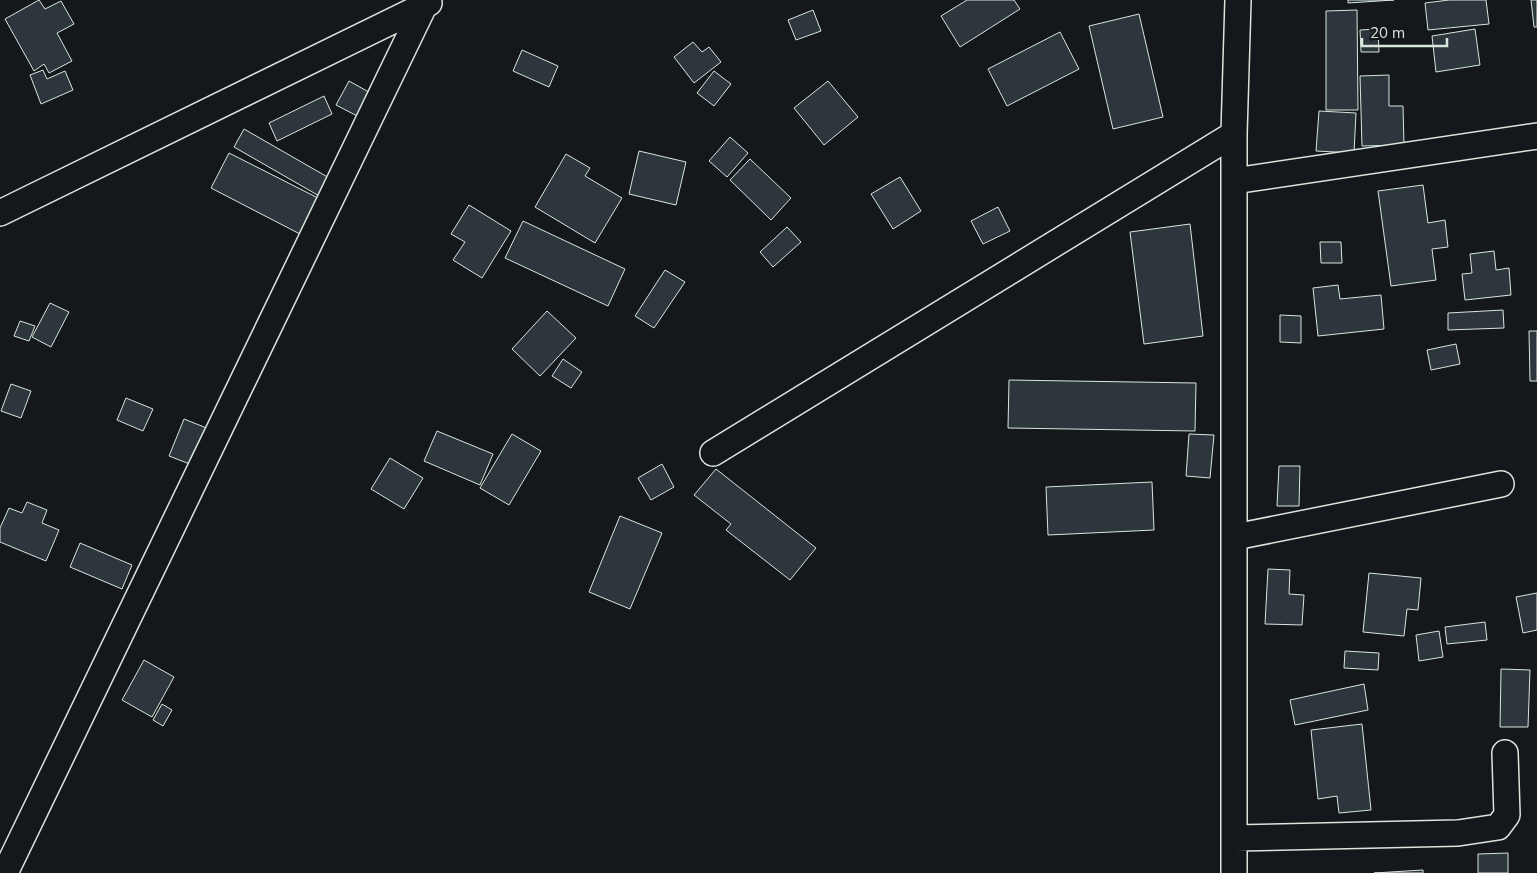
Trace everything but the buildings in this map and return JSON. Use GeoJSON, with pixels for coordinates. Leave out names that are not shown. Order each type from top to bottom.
{"type":"FeatureCollection","features":[{"type":"Feature","properties":{"kind":"street"},"geometry":{"type":"LineString","coordinates":[[1234,873],[1234,134],[1238,0]]}},
{"type":"Feature","properties":{"kind":"street"},"geometry":{"type":"LineString","coordinates":[[0,212],[430,3]]}},
{"type":"Feature","properties":{"kind":"street"},"geometry":{"type":"LineString","coordinates":[[5,873],[430,3]]}},
{"type":"Feature","properties":{"kind":"street"},"geometry":{"type":"LineString","coordinates":[[713,453],[1234,134]]}},
{"type":"Feature","properties":{"kind":"street"},"geometry":{"type":"LineString","coordinates":[[1234,180],[1537,136]]}},
{"type":"Feature","properties":{"kind":"street"},"geometry":{"type":"LineString","coordinates":[[1235,537],[1501,484]]}},
{"type":"Feature","properties":{"kind":"street"},"geometry":{"type":"LineString","coordinates":[[1235,838],[1458,834],[1498,826],[1507,815],[1505,753]]}}]}
